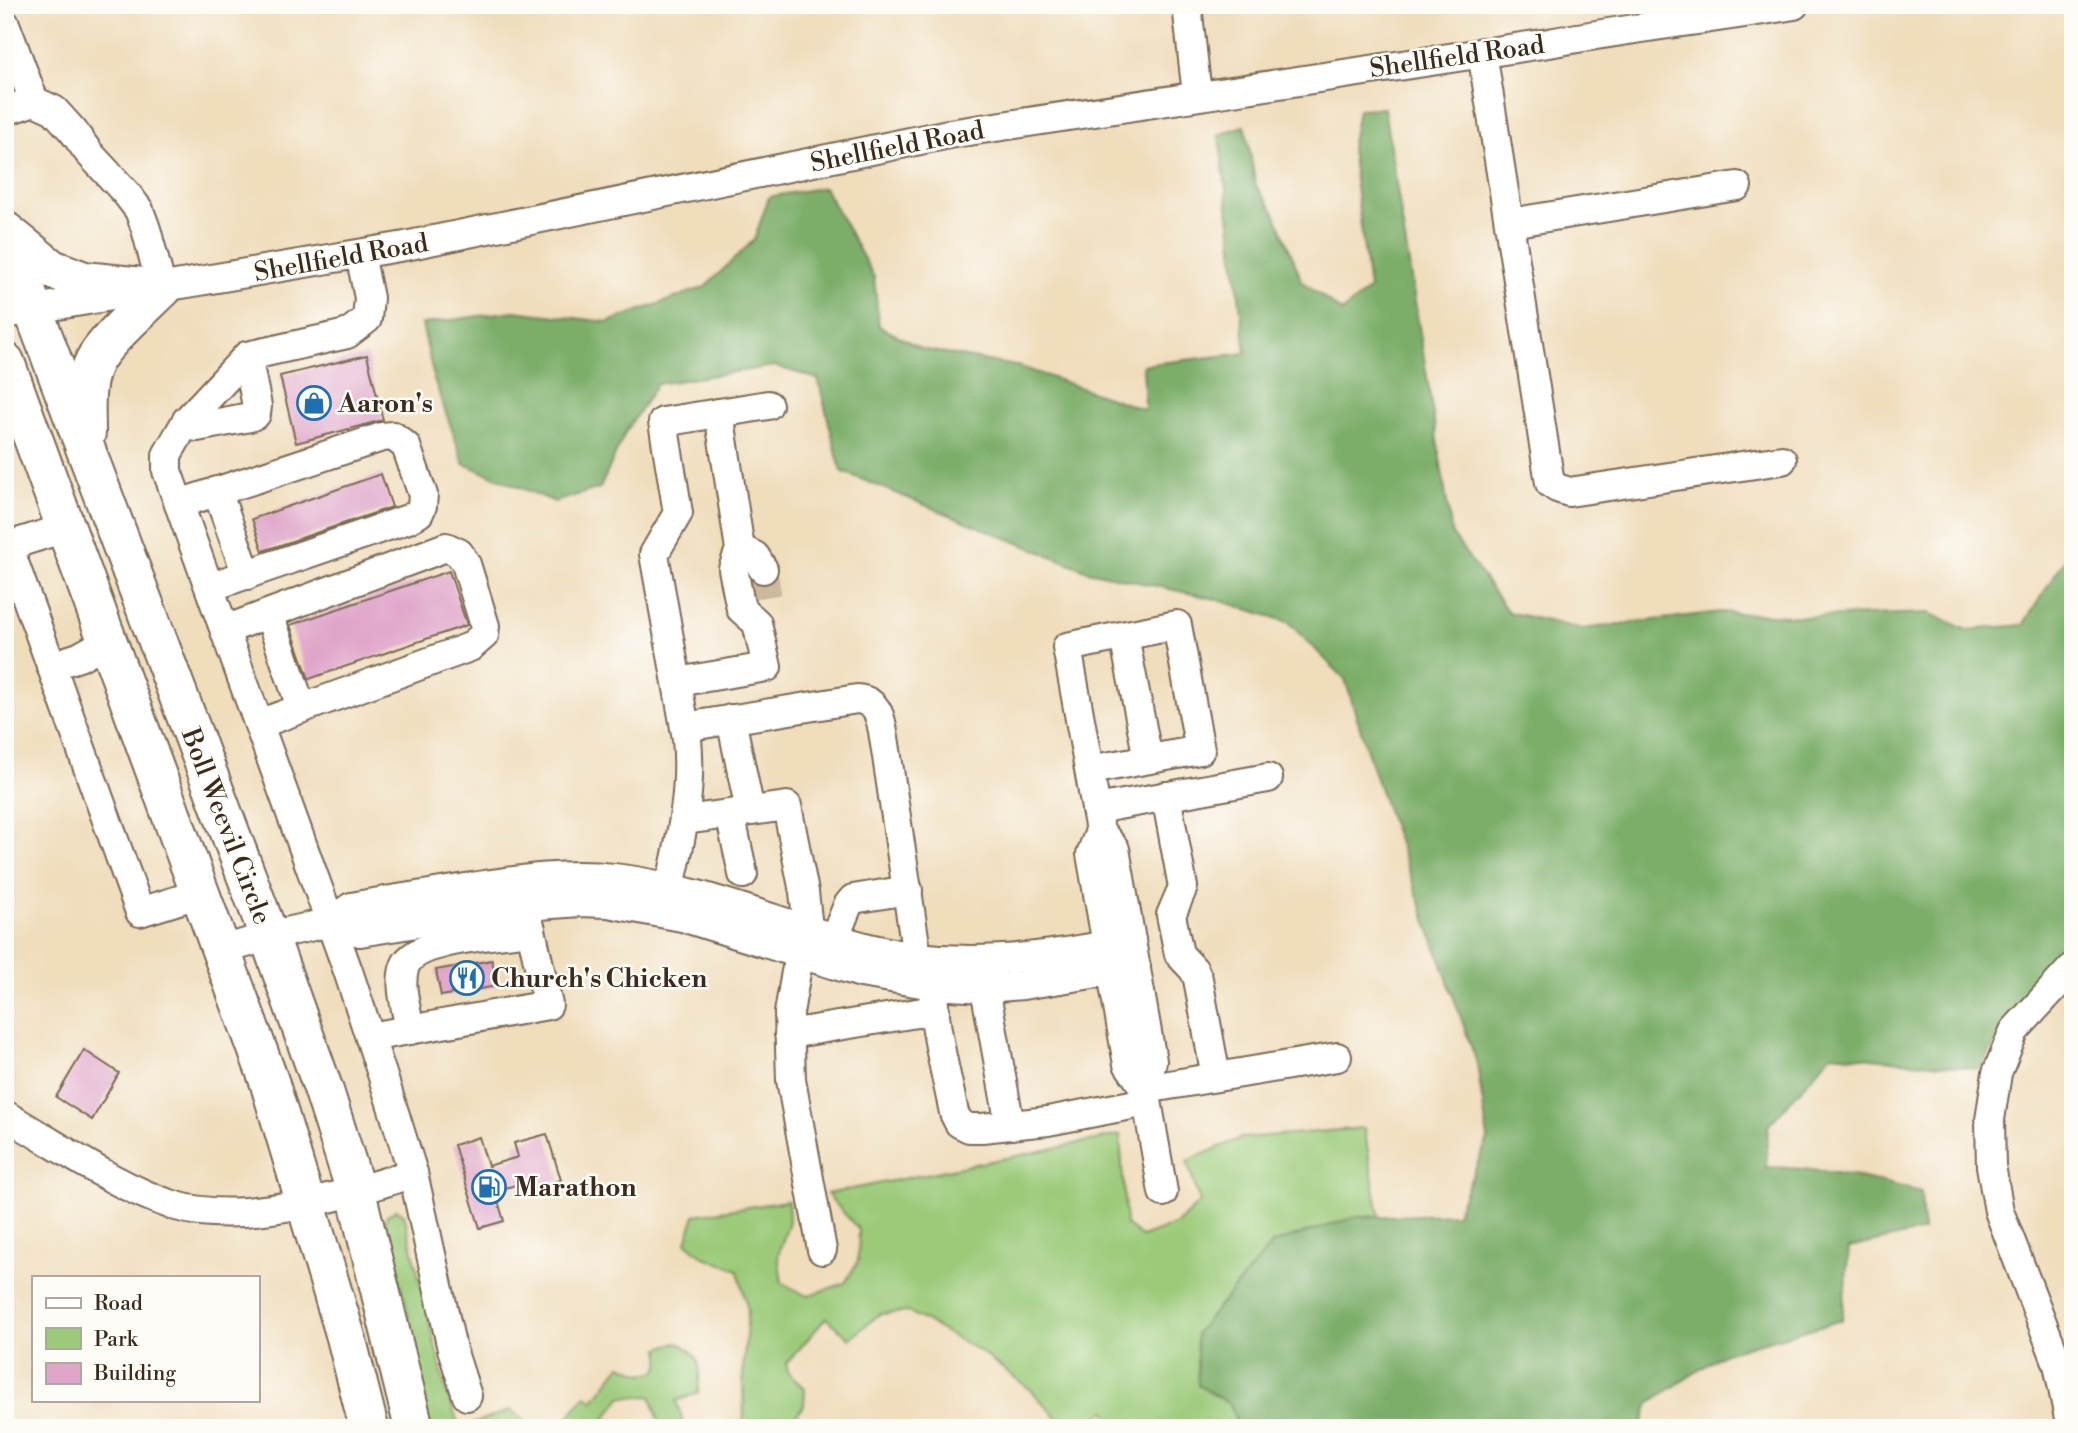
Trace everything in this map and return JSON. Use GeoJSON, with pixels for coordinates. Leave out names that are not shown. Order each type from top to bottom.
{"type":"FeatureCollection","features":[{"type":"Feature","properties":{"kind":"highway"},"geometry":{"type":"LineString","coordinates":[[5,233],[52,270],[85,281],[162,289]]}},
{"type":"Feature","properties":{"kind":"highway","name":"Boll Weevil Circle"},"geometry":{"type":"LineString","coordinates":[[5,233],[19,311],[86,454],[269,936],[324,1091],[356,1192],[414,1428]]}},
{"type":"Feature","properties":{"kind":"highway"},"geometry":{"type":"LineString","coordinates":[[86,454],[85,392],[94,361],[118,332],[162,289]]}},
{"type":"Feature","properties":{"kind":"highway","name":"Boll Weevil Circle"},"geometry":{"type":"LineString","coordinates":[[5,362],[17,415],[65,528],[94,649],[123,681],[269,1081],[346,1337],[369,1428]]}},
{"type":"Feature","properties":{"kind":"highway"},"geometry":{"type":"LineString","coordinates":[[94,649],[131,639],[142,641],[168,670]]}},
{"type":"Feature","properties":{"kind":"street"},"geometry":{"type":"LineString","coordinates":[[1187,5],[1197,95]]}},
{"type":"Feature","properties":{"kind":"street","name":"Shellfield Road"},"geometry":{"type":"LineString","coordinates":[[19,311],[360,254],[949,134],[1482,52],[1733,10],[1794,5]]}},
{"type":"Feature","properties":{"kind":"street"},"geometry":{"type":"LineString","coordinates":[[5,24],[34,101]]}},
{"type":"Feature","properties":{"kind":"street"},"geometry":{"type":"LineString","coordinates":[[1482,52],[1550,483],[1569,492],[1782,460]]}},
{"type":"Feature","properties":{"kind":"street"},"geometry":{"type":"LineString","coordinates":[[5,111],[34,101],[54,110],[73,131],[139,210],[162,289]]}},
{"type":"Feature","properties":{"kind":"street"},"geometry":{"type":"LineString","coordinates":[[1510,223],[1737,186]]}},
{"type":"Feature","properties":{"kind":"street"},"geometry":{"type":"LineString","coordinates":[[360,254],[369,298],[367,318],[347,334],[247,356],[187,420],[167,455],[167,471],[331,922],[370,1037],[413,1173],[452,1349],[467,1396]]}},
{"type":"Feature","properties":{"kind":"street"},"geometry":{"type":"LineString","coordinates":[[187,420],[197,427],[256,414],[257,406],[247,356]]}},
{"type":"Feature","properties":{"kind":"street"},"geometry":{"type":"LineString","coordinates":[[667,900],[685,820],[690,769],[654,554],[678,513],[663,422],[768,405]]}},
{"type":"Feature","properties":{"kind":"street"},"geometry":{"type":"LineString","coordinates":[[677,682],[767,667],[763,614],[740,608],[733,569],[740,549],[719,413]]}},
{"type":"Feature","properties":{"kind":"street"},"geometry":{"type":"LineString","coordinates":[[179,504],[382,437],[393,436],[399,439],[410,458],[423,495],[419,513],[210,587]]}},
{"type":"Feature","properties":{"kind":"street"},"geometry":{"type":"LineString","coordinates":[[217,491],[247,575]]}},
{"type":"Feature","properties":{"kind":"street"},"geometry":{"type":"LineString","coordinates":[[65,528],[8,546],[140,912],[201,893]]}},
{"type":"Feature","properties":{"kind":"street"},"geometry":{"type":"LineString","coordinates":[[225,630],[446,547],[459,553],[466,564],[485,626],[484,635],[470,648],[259,724]]}},
{"type":"Feature","properties":{"kind":"street"},"geometry":{"type":"LineString","coordinates":[[740,549],[755,556],[763,569]]}},
{"type":"Feature","properties":{"kind":"street"},"geometry":{"type":"LineString","coordinates":[[269,614],[301,707]]}},
{"type":"Feature","properties":{"kind":"street"},"geometry":{"type":"LineString","coordinates":[[1089,770],[1200,750],[1177,625],[1067,647],[1089,770],[1098,820],[1115,849],[1121,956],[1152,1060],[1146,1095],[1163,1192]]}},
{"type":"Feature","properties":{"kind":"street"},"geometry":{"type":"LineString","coordinates":[[1124,636],[1148,759]]}},
{"type":"Feature","properties":{"kind":"street"},"geometry":{"type":"LineString","coordinates":[[51,666],[94,649]]}},
{"type":"Feature","properties":{"kind":"street"},"geometry":{"type":"LineString","coordinates":[[684,727],[857,699],[867,699],[875,706],[881,718],[908,890],[931,978],[954,1113],[959,1123],[969,1128],[1048,1121],[1216,1077],[1337,1057]]}},
{"type":"Feature","properties":{"kind":"street"},"geometry":{"type":"LineString","coordinates":[[732,719],[743,874]]}},
{"type":"Feature","properties":{"kind":"street"},"geometry":{"type":"LineString","coordinates":[[1098,820],[1166,796],[1268,778]]}},
{"type":"Feature","properties":{"kind":"street"},"geometry":{"type":"LineString","coordinates":[[1166,796],[1183,887],[1171,915],[1180,954],[1198,979],[1216,1077]]}},
{"type":"Feature","properties":{"kind":"street"},"geometry":{"type":"LineString","coordinates":[[685,820],[788,806],[804,892],[804,941],[789,1013],[791,1080],[822,1250]]}},
{"type":"Feature","properties":{"kind":"street"},"geometry":{"type":"LineString","coordinates":[[410,1030],[403,982],[404,968],[409,958],[580,876],[611,877],[667,900],[804,941],[861,973],[931,978],[984,975],[1020,959],[1121,956]]}},
{"type":"Feature","properties":{"kind":"street"},"geometry":{"type":"LineString","coordinates":[[835,937],[853,899],[908,890]]}},
{"type":"Feature","properties":{"kind":"street"},"geometry":{"type":"LineString","coordinates":[[223,950],[331,922],[351,907],[524,905]]}},
{"type":"Feature","properties":{"kind":"street"},"geometry":{"type":"LineString","coordinates":[[370,1037],[548,1005],[524,905]]}},
{"type":"Feature","properties":{"kind":"street"},"geometry":{"type":"LineString","coordinates":[[804,941],[835,937],[868,947],[931,978]]}},
{"type":"Feature","properties":{"kind":"street"},"geometry":{"type":"LineString","coordinates":[[2071,1428],[2058,1363],[1999,1211],[1991,1166],[1990,1120],[1997,1073],[2014,1031],[2073,967]]}},
{"type":"Feature","properties":{"kind":"street"},"geometry":{"type":"LineString","coordinates":[[984,975],[1010,1125]]}},
{"type":"Feature","properties":{"kind":"street"},"geometry":{"type":"LineString","coordinates":[[789,1034],[931,978]]}},
{"type":"Feature","properties":{"kind":"street"},"geometry":{"type":"LineString","coordinates":[[5,1115],[112,1177],[175,1206],[198,1211],[222,1213],[307,1202],[356,1192],[413,1173]]}},
{"type":"Feature","properties":{"kind":"green space"},"geometry":{"type":"Polygon","coordinates":[[[1384,108],[1452,534],[1508,612],[1582,629],[1720,612],[1807,617],[1929,613],[1967,630],[2023,625],[2068,554],[2073,552],[2073,941],[2030,985],[1980,1069],[1832,1054],[1768,1126],[1766,1167],[1845,1175],[1921,1192],[1923,1231],[1849,1248],[1842,1320],[1725,1353],[1649,1403],[1641,1428],[1238,1428],[1231,1405],[1198,1385],[1196,1333],[1273,1243],[1355,1217],[1456,1214],[1488,1139],[1477,1063],[1375,776],[1345,679],[1288,622],[1215,599],[1088,571],[841,471],[818,379],[774,366],[657,384],[625,433],[600,488],[555,502],[464,464],[434,379],[422,324],[514,311],[608,322],[705,287],[754,240],[769,197],[824,187],[874,277],[879,326],[922,349],[1021,367],[1145,410],[1143,365],[1246,353],[1219,135],[1245,125],[1256,186],[1275,213],[1302,281],[1342,312],[1369,289],[1351,148],[1358,109],[1384,108]]]}},
{"type":"Feature","properties":{"kind":"green space"},"geometry":{"type":"Polygon","coordinates":[[[1364,1128],[1379,1216],[1355,1217],[1198,1385],[1231,1405],[1238,1428],[1121,1428],[1105,1411],[1084,1428],[1067,1428],[1031,1390],[981,1352],[909,1312],[879,1314],[850,1339],[826,1318],[786,1364],[789,1374],[805,1389],[804,1405],[786,1428],[744,1428],[743,1370],[748,1310],[738,1270],[704,1257],[686,1242],[695,1215],[788,1201],[789,1221],[778,1255],[782,1283],[807,1296],[845,1283],[858,1261],[859,1230],[827,1194],[1120,1135],[1126,1225],[1142,1237],[1177,1224],[1200,1202],[1187,1161],[1241,1138],[1364,1128]]]}},
{"type":"Feature","properties":{"kind":"green space"},"geometry":{"type":"Polygon","coordinates":[[[397,1210],[404,1214],[445,1387],[460,1428],[428,1428],[406,1304],[383,1228],[387,1215],[397,1210]]]}},
{"type":"Feature","properties":{"kind":"green space"},"geometry":{"type":"Polygon","coordinates":[[[677,1342],[692,1352],[699,1368],[698,1393],[676,1401],[685,1428],[661,1428],[651,1396],[621,1397],[599,1428],[560,1428],[586,1395],[593,1401],[621,1365],[643,1374],[657,1371],[660,1348],[677,1342]]]}},
{"type":"Feature","properties":{"kind":"green space"},"geometry":{"type":"Polygon","coordinates":[[[511,1410],[524,1420],[543,1428],[461,1428],[511,1410]]]}},
{"type":"Feature","properties":{"kind":"building"},"geometry":{"type":"Polygon","coordinates":[[[367,355],[383,420],[296,443],[280,376],[367,355]]]}},
{"type":"Feature","properties":{"kind":"building"},"geometry":{"type":"Polygon","coordinates":[[[381,474],[392,507],[263,551],[252,519],[381,474]]]}},
{"type":"Feature","properties":{"kind":"building"},"geometry":{"type":"Polygon","coordinates":[[[449,571],[467,625],[309,679],[290,625],[449,571]]]}},
{"type":"Feature","properties":{"kind":"building","name":"Church's Chicken"},"geometry":{"type":"Polygon","coordinates":[[[492,960],[497,986],[441,996],[436,970],[492,960]]]}},
{"type":"Feature","properties":{"kind":"building"},"geometry":{"type":"Polygon","coordinates":[[[84,1050],[119,1073],[92,1120],[56,1097],[84,1050]]]}},
{"type":"Feature","properties":{"kind":"building","name":"Marathon"},"geometry":{"type":"Polygon","coordinates":[[[547,1134],[561,1180],[528,1190],[526,1182],[495,1191],[504,1221],[480,1228],[454,1145],[479,1137],[488,1166],[518,1157],[514,1143],[547,1134]]]}},
{"type":"Feature","properties":{"kind":"tunnel"},"geometry":{"type":"LineString","coordinates":[[763,569],[769,605]]}},
{"type":"Feature","properties":{"kind":"place","name":"Aaron's"},"geometry":{"type":"Point","coordinates":[314,403]}},
{"type":"Feature","properties":{"kind":"place","name":"Church's Chicken"},"geometry":{"type":"Point","coordinates":[467,978]}},
{"type":"Feature","properties":{"kind":"place","name":"Marathon"},"geometry":{"type":"Point","coordinates":[489,1187]}}]}
